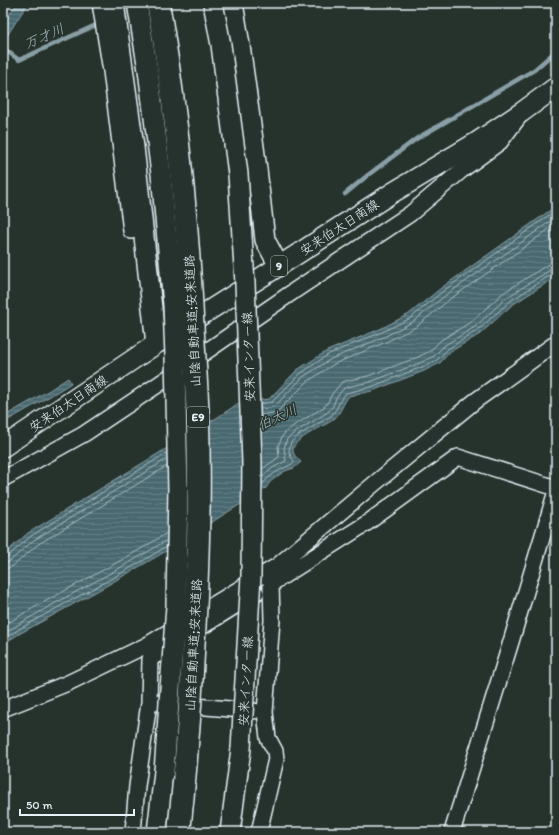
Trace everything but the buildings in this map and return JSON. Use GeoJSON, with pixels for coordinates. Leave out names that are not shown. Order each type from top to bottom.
{"type":"FeatureCollection","features":[{"type":"Feature","properties":{"kind":"highway","name":"山陰自動車道;安来道路"},"geometry":{"type":"LineString","coordinates":[[158,3],[173,102],[183,188],[190,265],[198,422],[199,496],[197,576],[188,738],[179,832]]}},
{"type":"Feature","properties":{"kind":"highway","name":"山陰自動車道;安来道路"},"geometry":{"type":"LineString","coordinates":[[166,3],[181,101],[191,187],[198,265],[206,421],[206,574],[197,739],[187,832]]}},
{"type":"Feature","properties":{"kind":"main road"},"geometry":{"type":"LineString","coordinates":[[114,3],[134,147],[156,344]]}},
{"type":"Feature","properties":{"kind":"main road"},"geometry":{"type":"LineString","coordinates":[[137,3],[148,70],[161,174],[173,305],[178,489],[176,606],[164,772],[157,832]]}},
{"type":"Feature","properties":{"kind":"main road","name":"安来インター線"},"geometry":{"type":"LineString","coordinates":[[213,3],[221,44],[238,174],[245,283],[252,462],[251,576],[241,749],[230,832]]}},
{"type":"Feature","properties":{"kind":"main road"},"geometry":{"type":"LineString","coordinates":[[233,3],[256,161],[265,240],[279,266]]}},
{"type":"Feature","properties":{"kind":"main road","name":"安来伯太日南線"},"geometry":{"type":"LineString","coordinates":[[3,447],[156,344],[392,193],[477,142],[556,87]]}},
{"type":"Feature","properties":{"kind":"street"},"geometry":{"type":"LineString","coordinates":[[100,3],[111,71],[131,231],[143,228]]}},
{"type":"Feature","properties":{"kind":"street"},"geometry":{"type":"LineString","coordinates":[[3,480],[84,434],[410,214],[462,170],[500,142],[522,112]]}},
{"type":"Feature","properties":{"kind":"street"},"geometry":{"type":"LineString","coordinates":[[3,709],[148,652],[271,584],[280,571],[374,484],[475,401],[556,343]]}},
{"type":"Feature","properties":{"kind":"street"},"geometry":{"type":"LineString","coordinates":[[148,652],[280,571],[367,524],[458,457],[556,490],[452,832]]}},
{"type":"Feature","properties":{"kind":"street"},"geometry":{"type":"LineString","coordinates":[[259,832],[276,759],[275,750],[268,738],[265,712],[272,620],[271,584]]}},
{"type":"Feature","properties":{"kind":"street"},"geometry":{"type":"LineString","coordinates":[[133,832],[137,786],[149,703],[148,652]]}},
{"type":"Feature","properties":{"kind":"street"},"geometry":{"type":"LineString","coordinates":[[149,703],[265,712]]}},
{"type":"Feature","properties":{"kind":"water"},"geometry":{"type":"Polygon","coordinates":[[[18,3],[28,3],[3,42],[3,22],[18,3]]]}},
{"type":"Feature","properties":{"kind":"water","name":"伯太川"},"geometry":{"type":"Polygon","coordinates":[[[556,206],[556,277],[512,305],[480,334],[450,352],[440,363],[424,371],[372,391],[349,396],[334,419],[303,437],[294,446],[294,454],[301,462],[294,468],[279,475],[270,482],[266,488],[163,553],[3,644],[3,555],[28,533],[239,403],[269,399],[297,370],[327,351],[380,329],[409,314],[441,288],[556,206]]]}},
{"type":"Feature","properties":{"kind":"water"},"geometry":{"type":"Polygon","coordinates":[[[68,378],[71,383],[3,423],[3,417],[68,378]]]}},
{"type":"Feature","properties":{"kind":"waterway","name":"万才川"},"geometry":{"type":"LineString","coordinates":[[3,48],[19,60],[96,25]]}},
{"type":"Feature","properties":{"kind":"waterway"},"geometry":{"type":"LineString","coordinates":[[345,194],[416,139],[534,70],[556,51]]}}]}
